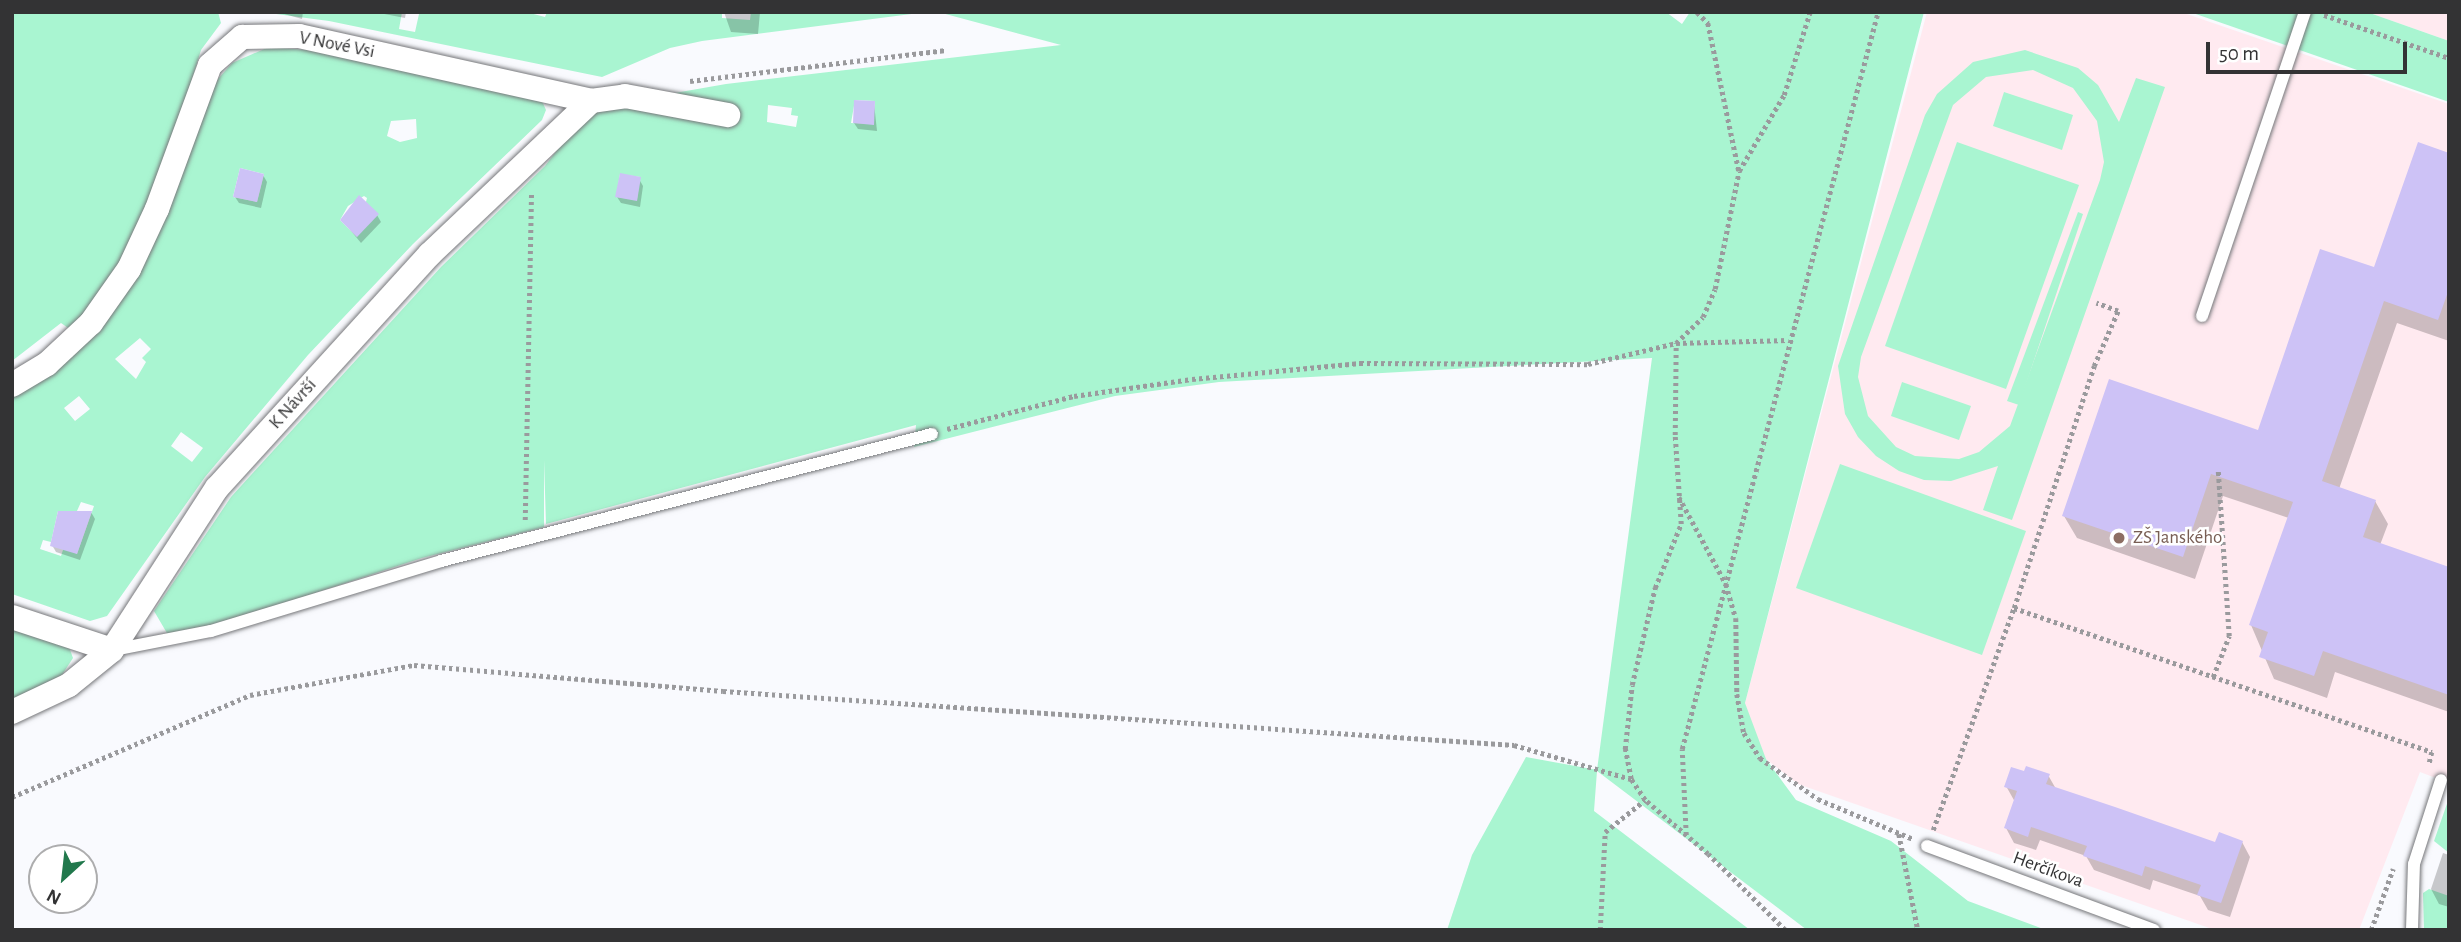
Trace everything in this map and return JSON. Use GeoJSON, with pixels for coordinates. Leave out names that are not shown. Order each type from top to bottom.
{"type":"FeatureCollection","features":[{"type":"Feature","properties":{"kind":"street","name":"V Nové Vsi"},"geometry":{"type":"LineString","coordinates":[[12,385],[47,364],[91,323],[129,268],[157,209],[210,65],[242,37],[299,36],[591,101],[625,96],[728,115]]}},
{"type":"Feature","properties":{"kind":"street","name":"K Návrší"},"geometry":{"type":"LineString","coordinates":[[12,712],[69,685],[113,650],[217,488],[430,254],[591,101]]}},
{"type":"Feature","properties":{"kind":"street"},"geometry":{"type":"LineString","coordinates":[[12,617],[113,650]]}},
{"type":"Feature","properties":{"kind":"lane"},"geometry":{"type":"LineString","coordinates":[[2202,316],[2305,12]]}},
{"type":"Feature","properties":{"kind":"lane"},"geometry":{"type":"LineString","coordinates":[[113,650],[211,631],[525,539],[932,434]]}},
{"type":"Feature","properties":{"kind":"lane"},"geometry":{"type":"LineString","coordinates":[[2412,930],[2414,864],[2441,780]]}},
{"type":"Feature","properties":{"kind":"lane","name":"Herčíkova"},"geometry":{"type":"LineString","coordinates":[[1927,846],[2154,930]]}},
{"type":"Feature","properties":{"kind":"path"},"geometry":{"type":"LineString","coordinates":[[1698,12],[1708,23],[1739,170]]}},
{"type":"Feature","properties":{"kind":"path"},"geometry":{"type":"LineString","coordinates":[[1785,930],[1686,835],[1645,800],[1631,779],[1625,749],[1632,685],[1655,588],[1681,524],[1676,343],[1703,317],[1715,289],[1739,170],[1784,95],[1810,12]]}},
{"type":"Feature","properties":{"kind":"path"},"geometry":{"type":"LineString","coordinates":[[1686,835],[1682,749],[1788,340],[1878,12]]}},
{"type":"Feature","properties":{"kind":"path"},"geometry":{"type":"LineString","coordinates":[[2315,12],[2449,58]]}},
{"type":"Feature","properties":{"kind":"path"},"geometry":{"type":"LineString","coordinates":[[686,82],[946,50]]}},
{"type":"Feature","properties":{"kind":"path"},"geometry":{"type":"LineString","coordinates":[[525,539],[532,157]]}},
{"type":"Feature","properties":{"kind":"path"},"geometry":{"type":"LineString","coordinates":[[1679,496],[1726,584],[1736,618],[1737,694],[1744,733],[1760,758],[1818,799],[1927,846],[2014,608],[2094,366],[2118,311],[2096,303]]}},
{"type":"Feature","properties":{"kind":"path"},"geometry":{"type":"LineString","coordinates":[[932,434],[1074,396],[1192,379],[1360,363],[1588,364],[1676,343],[1788,340]]}},
{"type":"Feature","properties":{"kind":"path"},"geometry":{"type":"LineString","coordinates":[[2213,677],[2229,636],[2218,470]]}},
{"type":"Feature","properties":{"kind":"path"},"geometry":{"type":"LineString","coordinates":[[2014,608],[2432,752],[2426,774]]}},
{"type":"Feature","properties":{"kind":"path"},"geometry":{"type":"LineString","coordinates":[[12,797],[250,695],[414,665],[736,692],[1514,745],[1631,779]]}},
{"type":"Feature","properties":{"kind":"path"},"geometry":{"type":"LineString","coordinates":[[1600,930],[1605,832],[1645,800]]}},
{"type":"Feature","properties":{"kind":"path"},"geometry":{"type":"LineString","coordinates":[[1899,833],[1918,930]]}},
{"type":"Feature","properties":{"kind":"shaded area","name":"ZŠ Janského"},"geometry":{"type":"Polygon","coordinates":[[[1927,12],[2181,12],[2449,104],[2449,783],[2420,772],[2359,930],[2215,930],[1798,784],[1766,759],[1753,734],[1745,703],[1927,12]]]}},
{"type":"Feature","properties":{"kind":"shaded area"},"geometry":{"type":"Polygon","coordinates":[[[2367,12],[2449,12],[2449,41],[2367,12]]]}},
{"type":"Feature","properties":{"kind":"green space"},"geometry":{"type":"Polygon","coordinates":[[[12,12],[218,12],[221,23],[201,50],[153,207],[114,281],[74,332],[61,323],[12,361],[12,12]]]}},
{"type":"Feature","properties":{"kind":"green space"},"geometry":{"type":"Polygon","coordinates":[[[261,12],[402,12],[399,29],[415,32],[419,14],[413,12],[526,12],[545,17],[547,12],[722,12],[722,18],[750,20],[751,12],[927,12],[702,41],[670,48],[602,77],[329,21],[261,12]]]}},
{"type":"Feature","properties":{"kind":"green space"},"geometry":{"type":"Polygon","coordinates":[[[938,12],[1666,12],[1682,24],[1690,12],[1924,12],[1745,703],[1766,759],[1796,800],[1891,841],[1968,901],[2046,930],[1807,930],[1597,771],[1594,811],[1750,930],[1447,930],[1472,855],[1526,757],[1597,770],[1652,358],[1219,382],[1115,396],[914,447],[916,425],[546,524],[544,460],[544,527],[422,558],[171,640],[154,611],[231,497],[441,267],[545,166],[589,108],[726,84],[1061,45],[938,12]],[[855,100],[851,123],[873,124],[875,101],[855,100]],[[768,105],[767,122],[796,127],[798,116],[791,115],[792,108],[768,105]],[[620,174],[616,197],[637,200],[640,177],[620,174]]]}},
{"type":"Feature","properties":{"kind":"green space"},"geometry":{"type":"Polygon","coordinates":[[[2190,12],[2367,12],[2449,41],[2449,102],[2190,12]]]}},
{"type":"Feature","properties":{"kind":"green space"},"geometry":{"type":"Polygon","coordinates":[[[269,47],[319,51],[542,101],[546,110],[542,120],[413,244],[308,355],[205,477],[107,616],[90,621],[12,594],[12,396],[87,341],[218,79],[232,63],[269,47]],[[416,119],[391,121],[387,136],[400,142],[417,138],[416,119]],[[240,168],[233,197],[257,202],[264,174],[240,168]],[[364,196],[348,206],[340,220],[357,237],[367,198],[364,196]],[[140,338],[115,359],[136,379],[146,362],[142,358],[151,349],[140,338]],[[79,396],[64,408],[75,421],[90,409],[79,396]],[[181,432],[171,446],[192,462],[203,448],[181,432]],[[81,502],[77,511],[58,511],[51,542],[43,540],[40,549],[61,556],[64,547],[77,554],[94,506],[81,502]]]}},
{"type":"Feature","properties":{"kind":"green space"},"geometry":{"type":"Polygon","coordinates":[[[2025,50],[2078,68],[2098,85],[2119,122],[2136,78],[2165,87],[2012,520],[1983,510],[1998,466],[1951,481],[1924,480],[1899,471],[1876,456],[1858,437],[1845,414],[1838,366],[1925,115],[1937,94],[1973,62],[2025,50]],[[2033,70],[1986,77],[1953,105],[1861,357],[1858,377],[1868,416],[1896,447],[1915,456],[1959,459],[1979,452],[2010,426],[2100,180],[2104,162],[2097,121],[2073,88],[2033,70]]]}},
{"type":"Feature","properties":{"kind":"green space"},"geometry":{"type":"Polygon","coordinates":[[[2004,92],[2073,115],[2062,150],[1993,126],[2004,92]]]}},
{"type":"Feature","properties":{"kind":"green space"},"geometry":{"type":"Polygon","coordinates":[[[1957,142],[2079,185],[2006,389],[1885,346],[1957,142]]]}},
{"type":"Feature","properties":{"kind":"green space"},"geometry":{"type":"Polygon","coordinates":[[[2078,212],[2083,214],[2019,405],[2007,401],[2078,212]]]}},
{"type":"Feature","properties":{"kind":"green space"},"geometry":{"type":"Polygon","coordinates":[[[1902,382],[1971,406],[1959,440],[1891,416],[1902,382]]]}},
{"type":"Feature","properties":{"kind":"green space"},"geometry":{"type":"Polygon","coordinates":[[[1840,464],[2026,531],[1982,655],[1796,588],[1840,464]]]}},
{"type":"Feature","properties":{"kind":"green space"},"geometry":{"type":"Polygon","coordinates":[[[12,624],[69,647],[73,658],[60,678],[12,700],[12,624]]]}},
{"type":"Feature","properties":{"kind":"green space"},"geometry":{"type":"Polygon","coordinates":[[[2449,798],[2449,853],[2434,841],[2449,798]]]}},
{"type":"Feature","properties":{"kind":"green space"},"geometry":{"type":"Polygon","coordinates":[[[2429,889],[2449,896],[2449,930],[2424,930],[2423,893],[2429,889]]]}},
{"type":"Feature","properties":{"kind":"building"},"geometry":{"type":"Polygon","coordinates":[[[854,100],[875,101],[874,125],[853,123],[854,100]]]}},
{"type":"Feature","properties":{"kind":"building"},"geometry":{"type":"Polygon","coordinates":[[[2418,142],[2449,153],[2449,289],[2438,320],[2384,301],[2322,481],[2376,500],[2363,537],[2449,567],[2449,695],[2323,651],[2314,676],[2259,657],[2268,632],[2249,625],[2293,502],[2211,474],[2183,557],[2062,516],[2109,379],[2258,430],[2320,249],[2374,267],[2418,142]]]}},
{"type":"Feature","properties":{"kind":"building"},"geometry":{"type":"Polygon","coordinates":[[[240,168],[264,174],[257,202],[233,197],[240,168]]]}},
{"type":"Feature","properties":{"kind":"building"},"geometry":{"type":"Polygon","coordinates":[[[620,173],[641,177],[637,201],[615,197],[620,173]]]}},
{"type":"Feature","properties":{"kind":"building"},"geometry":{"type":"Polygon","coordinates":[[[359,195],[379,214],[357,237],[340,220],[359,195]]]}},
{"type":"Feature","properties":{"kind":"building"},"geometry":{"type":"Polygon","coordinates":[[[58,511],[92,511],[77,554],[50,546],[58,511]]]}},
{"type":"Feature","properties":{"kind":"building"},"geometry":{"type":"Polygon","coordinates":[[[2026,766],[2050,774],[2046,784],[2215,842],[2219,832],[2243,841],[2221,903],[2197,895],[2201,885],[2145,866],[2142,876],[2083,856],[2087,846],[2031,827],[2028,837],[2004,828],[2017,791],[2004,787],[2011,767],[2024,771],[2026,766]]]}},
{"type":"Feature","properties":{"kind":"place","name":"ZŠ Janského"},"geometry":{"type":"Point","coordinates":[2119,538]}}]}
